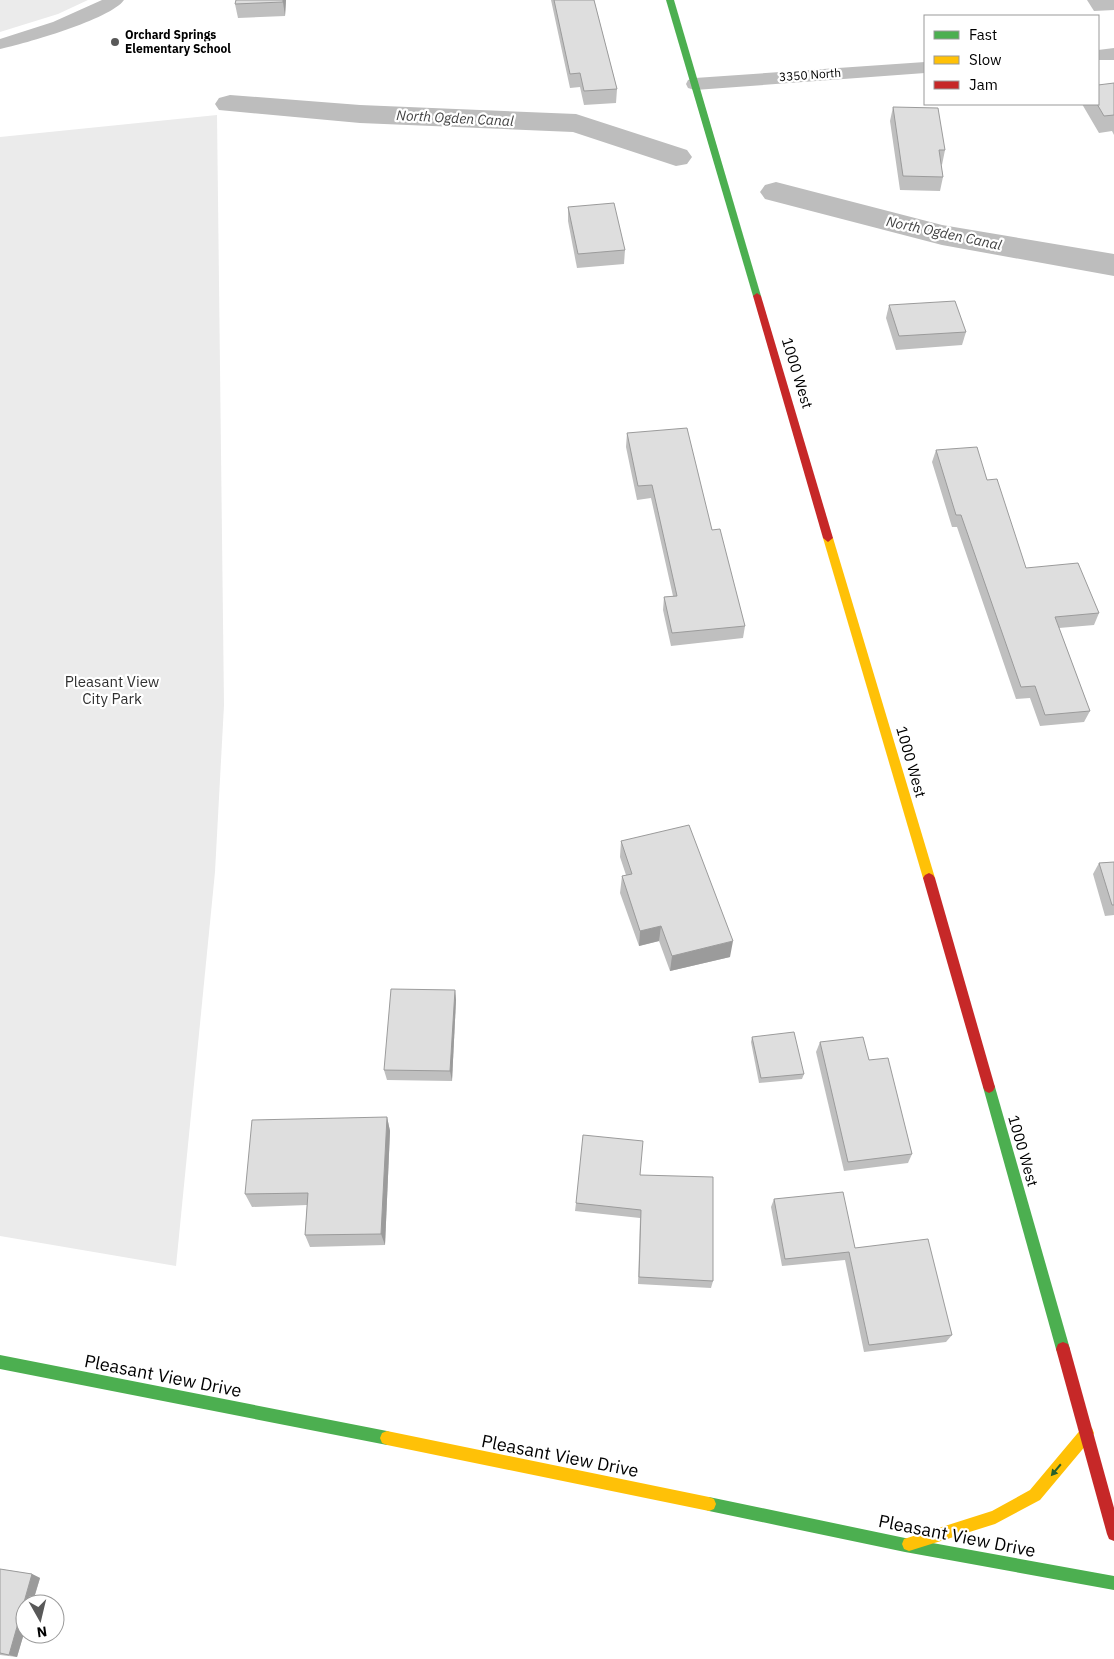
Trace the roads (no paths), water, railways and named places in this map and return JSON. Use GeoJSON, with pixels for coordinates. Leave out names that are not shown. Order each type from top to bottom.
{"type":"FeatureCollection","features":[{"type":"Feature","properties":{"kind":"street"},"geometry":{"type":"LineString","coordinates":[[0,44],[28,38],[82,18],[115,0]]}},
{"type":"Feature","properties":{"kind":"street","name":"1000 West"},"geometry":{"type":"LineString","coordinates":[[670,0],[824,516],[1087,1433],[1114,1534]]}},
{"type":"Feature","properties":{"kind":"street"},"geometry":{"type":"LineString","coordinates":[[1099,55],[1114,54]]}},
{"type":"Feature","properties":{"kind":"street","name":"3350 North"},"geometry":{"type":"LineString","coordinates":[[694,84],[924,67]]}},
{"type":"Feature","properties":{"kind":"street","name":"Pleasant View Drive"},"geometry":{"type":"LineString","coordinates":[[0,1362],[535,1467],[905,1545],[1114,1583]]}},
{"type":"Feature","properties":{"kind":"street"},"geometry":{"type":"LineString","coordinates":[[905,1545],[995,1517],[1036,1495],[1087,1433]]}},
{"type":"Feature","properties":{"kind":"waterway","name":"North Ogden Canal"},"geometry":{"type":"LineString","coordinates":[[230,104],[360,114],[576,123],[676,157]]}},
{"type":"Feature","properties":{"kind":"waterway","name":"North Ogden Canal"},"geometry":{"type":"LineString","coordinates":[[776,192],[942,235],[1114,265]]}},
{"type":"Feature","properties":{"kind":"place","name":"Orchard Springs Elementary School"},"geometry":{"type":"Point","coordinates":[115,42]}},
{"type":"Feature","properties":{"kind":"park label","name":"Pleasant View City Park"},"geometry":{"type":"Point","coordinates":[112,690]}}]}
